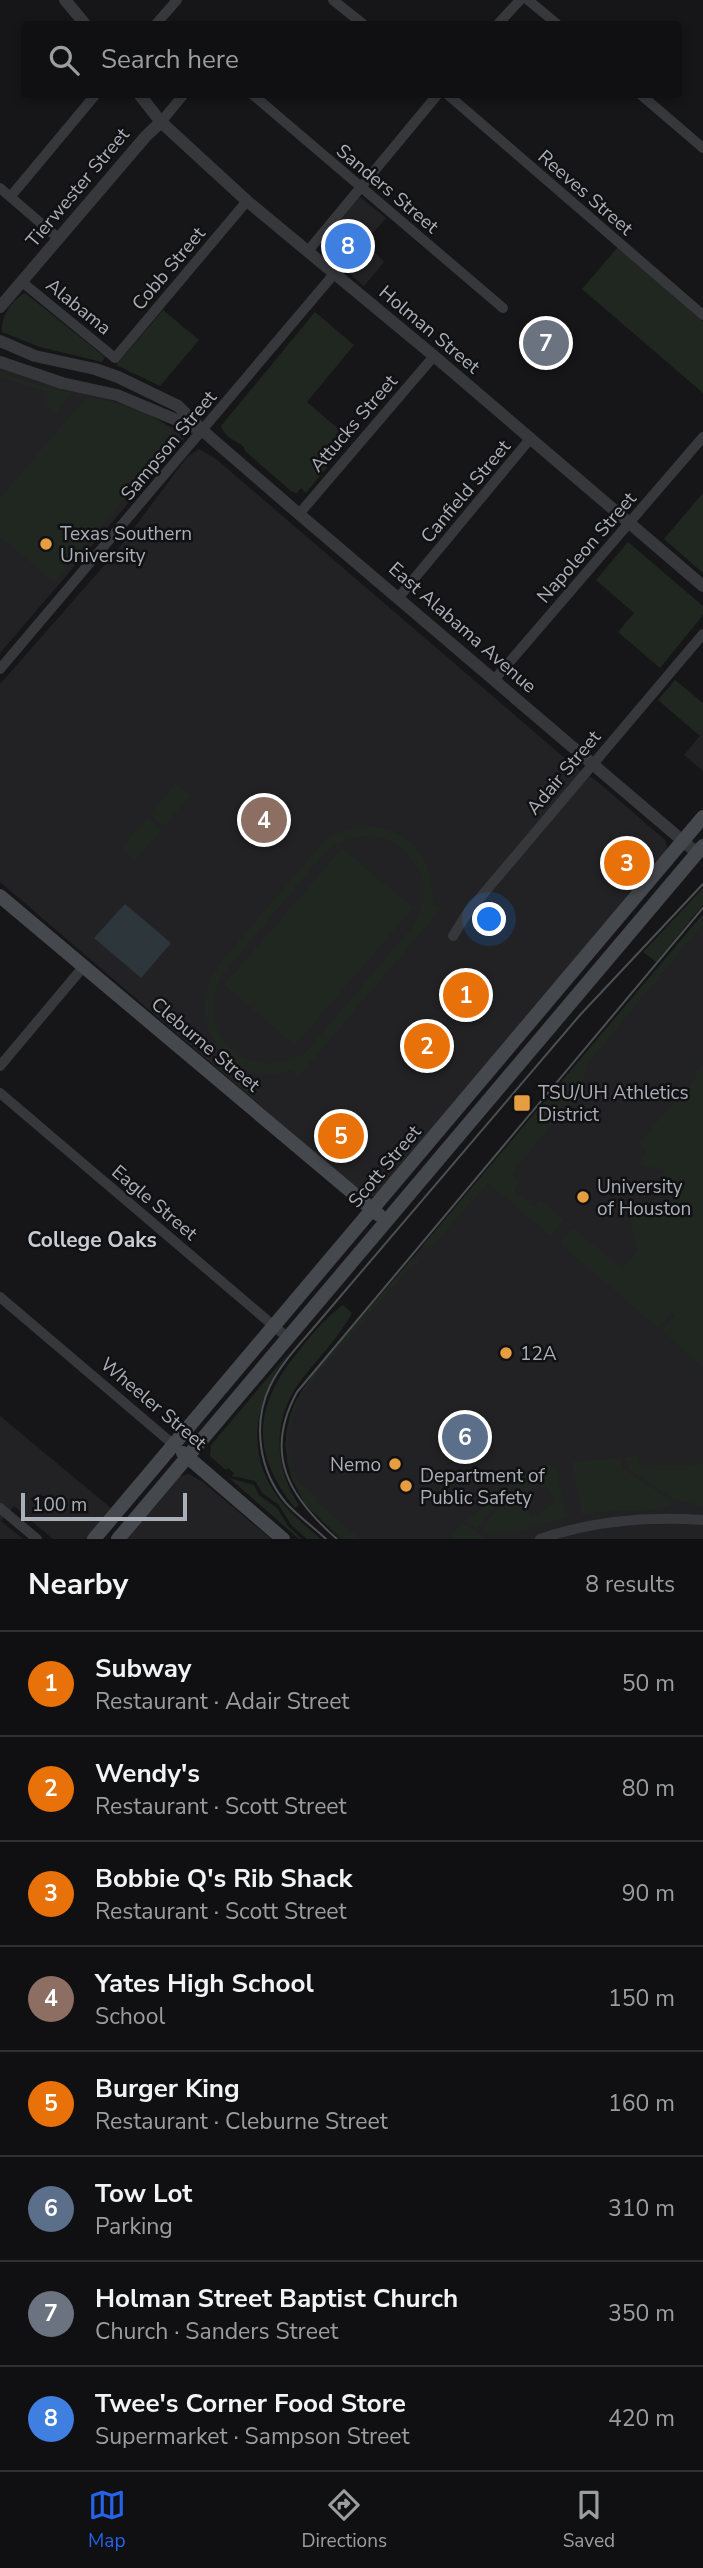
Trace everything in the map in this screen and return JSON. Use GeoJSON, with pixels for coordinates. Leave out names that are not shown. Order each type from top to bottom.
{"type":"FeatureCollection","features":[{"type":"Feature","properties":{"kind":"main road","name":"Scott Street"},"geometry":{"type":"LineString","coordinates":[[94,1539],[703,817]]}},
{"type":"Feature","properties":{"kind":"main road","name":"Scott Street"},"geometry":{"type":"LineString","coordinates":[[118,1539],[700,849]]}},
{"type":"Feature","properties":{"kind":"main road","name":"Cleburne Street"},"geometry":{"type":"LineString","coordinates":[[0,896],[387,1222]]}},
{"type":"Feature","properties":{"kind":"main road"},"geometry":{"type":"LineString","coordinates":[[573,970],[587,984]]}},
{"type":"Feature","properties":{"kind":"main road"},"geometry":{"type":"LineString","coordinates":[[464,1099],[480,1112]]}},
{"type":"Feature","properties":{"kind":"main road","name":"Wheeler Street"},"geometry":{"type":"LineString","coordinates":[[174,1445],[283,1539]]}},
{"type":"Feature","properties":{"kind":"street"},"geometry":{"type":"LineString","coordinates":[[65,0],[82,21]]}},
{"type":"Feature","properties":{"kind":"street"},"geometry":{"type":"LineString","coordinates":[[159,21],[177,0]]}},
{"type":"Feature","properties":{"kind":"street"},"geometry":{"type":"LineString","coordinates":[[333,0],[359,21]]}},
{"type":"Feature","properties":{"kind":"street"},"geometry":{"type":"LineString","coordinates":[[501,21],[520,0]]}},
{"type":"Feature","properties":{"kind":"street"},"geometry":{"type":"LineString","coordinates":[[528,0],[553,21]]}},
{"type":"Feature","properties":{"kind":"street"},"geometry":{"type":"LineString","coordinates":[[11,196],[93,98]]}},
{"type":"Feature","properties":{"kind":"street","name":"Holman Street"},"geometry":{"type":"LineString","coordinates":[[142,98],[161,122],[247,201],[703,586]]}},
{"type":"Feature","properties":{"kind":"street","name":"Tierwester Street"},"geometry":{"type":"LineString","coordinates":[[0,307],[181,98]]}},
{"type":"Feature","properties":{"kind":"street","name":"Sanders Street"},"geometry":{"type":"LineString","coordinates":[[257,98],[503,308]]}},
{"type":"Feature","properties":{"kind":"street"},"geometry":{"type":"LineString","coordinates":[[308,251],[435,98]]}},
{"type":"Feature","properties":{"kind":"street","name":"Reeves Street"},"geometry":{"type":"LineString","coordinates":[[452,98],[703,315]]}},
{"type":"Feature","properties":{"kind":"street"},"geometry":{"type":"LineString","coordinates":[[645,98],[703,148]]}},
{"type":"Feature","properties":{"kind":"street"},"geometry":{"type":"LineString","coordinates":[[0,188],[58,238]]}},
{"type":"Feature","properties":{"kind":"street","name":"Cobb Street"},"geometry":{"type":"LineString","coordinates":[[115,358],[247,201]]}},
{"type":"Feature","properties":{"kind":"street","name":"Sampson Street"},"geometry":{"type":"LineString","coordinates":[[0,669],[334,274]]}},
{"type":"Feature","properties":{"kind":"street","name":"Alabama"},"geometry":{"type":"LineString","coordinates":[[22,282],[115,358]]}},
{"type":"Feature","properties":{"kind":"street","name":"East Alabama Avenue"},"geometry":{"type":"LineString","coordinates":[[0,341],[35,356],[95,369],[148,390],[178,406],[203,431],[683,841],[700,849]]}},
{"type":"Feature","properties":{"kind":"street","name":"Attucks Street"},"geometry":{"type":"LineString","coordinates":[[299,513],[433,356]]}},
{"type":"Feature","properties":{"kind":"street","name":"East Alabama Avenue"},"geometry":{"type":"LineString","coordinates":[[0,362],[62,383],[117,395],[203,431]]}},
{"type":"Feature","properties":{"kind":"street","name":"Napoleon Street"},"geometry":{"type":"LineString","coordinates":[[494,680],[703,437]]}},
{"type":"Feature","properties":{"kind":"street","name":"Canfield Street"},"geometry":{"type":"LineString","coordinates":[[399,597],[530,439]]}},
{"type":"Feature","properties":{"kind":"street","name":"Adair Street"},"geometry":{"type":"LineString","coordinates":[[453,936],[468,912],[703,634]]}},
{"type":"Feature","properties":{"kind":"street"},"geometry":{"type":"LineString","coordinates":[[0,1066],[84,966]]}},
{"type":"Feature","properties":{"kind":"street","name":"Eagle Street"},"geometry":{"type":"LineString","coordinates":[[0,1093],[288,1338]]}},
{"type":"Feature","properties":{"kind":"street","name":"Wheeler Street"},"geometry":{"type":"LineString","coordinates":[[0,1297],[174,1445]]}},
{"type":"Feature","properties":{"kind":"street"},"geometry":{"type":"LineString","coordinates":[[0,1508],[37,1539]]}},
{"type":"Feature","properties":{"kind":"street"},"geometry":{"type":"LineString","coordinates":[[540,1539],[615,1522],[703,1520]]}},
{"type":"Feature","properties":{"kind":"shaded area"},"geometry":{"type":"Polygon","coordinates":[[[360,197],[386,218],[365,242],[384,262],[364,286],[322,251],[321,247],[321,240],[356,198],[360,197]]]}},
{"type":"Feature","properties":{"kind":"shaded area"},"geometry":{"type":"Polygon","coordinates":[[[618,247],[703,322],[703,393],[582,289],[618,247]]]}},
{"type":"Feature","properties":{"kind":"shaded area"},"geometry":{"type":"Polygon","coordinates":[[[25,293],[105,357],[102,362],[40,347],[2,332],[8,310],[25,293]]]}},
{"type":"Feature","properties":{"kind":"shaded area"},"geometry":{"type":"Polygon","coordinates":[[[163,310],[199,340],[160,386],[116,365],[163,310]]]}},
{"type":"Feature","properties":{"kind":"shaded area"},"geometry":{"type":"Polygon","coordinates":[[[315,312],[354,345],[307,402],[350,439],[306,493],[301,488],[297,493],[291,491],[245,451],[221,426],[315,312]]]}},
{"type":"Feature","properties":{"kind":"shaded area","name":"Texas Southern University"},"geometry":{"type":"Polygon","coordinates":[[[0,368],[43,383],[100,396],[145,412],[186,436],[0,653],[0,368]]]}},
{"type":"Feature","properties":{"kind":"shaded area"},"geometry":{"type":"Polygon","coordinates":[[[0,372],[37,385],[71,392],[55,414],[46,406],[47,392],[0,377],[0,372]]]}},
{"type":"Feature","properties":{"kind":"shaded area","name":"Texas Southern University"},"geometry":{"type":"Polygon","coordinates":[[[88,396],[148,416],[169,428],[176,436],[54,582],[0,536],[0,498],[88,396]]]}},
{"type":"Feature","properties":{"kind":"shaded area"},"geometry":{"type":"Polygon","coordinates":[[[199,449],[216,459],[574,766],[598,782],[665,840],[667,847],[666,853],[374,1196],[367,1196],[360,1191],[0,882],[0,684],[116,552],[187,457],[199,449]]]}},
{"type":"Feature","properties":{"kind":"shaded area"},"geometry":{"type":"Polygon","coordinates":[[[703,493],[703,573],[664,539],[703,493]]]}},
{"type":"Feature","properties":{"kind":"shaded area"},"geometry":{"type":"Polygon","coordinates":[[[628,542],[703,606],[703,615],[660,668],[618,632],[634,613],[596,580],[628,542]]]}},
{"type":"Feature","properties":{"kind":"shaded area"},"geometry":{"type":"Polygon","coordinates":[[[675,680],[703,703],[703,732],[700,736],[658,700],[675,680]]]}},
{"type":"Feature","properties":{"kind":"shaded area"},"geometry":{"type":"Polygon","coordinates":[[[703,732],[703,771],[684,755],[703,732]]]}},
{"type":"Feature","properties":{"kind":"shaded area"},"geometry":{"type":"Polygon","coordinates":[[[176,784],[190,796],[164,826],[150,814],[176,784]]]}},
{"type":"Feature","properties":{"kind":"shaded area"},"geometry":{"type":"Polygon","coordinates":[[[147,818],[161,830],[135,860],[122,848],[147,818]]]}},
{"type":"Feature","properties":{"kind":"shaded area"},"geometry":{"type":"Polygon","coordinates":[[[362,826],[394,832],[406,838],[423,858],[429,871],[433,903],[441,909],[298,1077],[291,1070],[268,1074],[247,1071],[229,1061],[216,1046],[208,1027],[205,1006],[209,984],[220,963],[324,841],[338,833],[362,826]],[[356,837],[327,851],[221,976],[215,998],[215,1017],[221,1035],[231,1049],[245,1058],[263,1063],[283,1062],[304,1054],[413,926],[421,910],[421,874],[412,859],[400,847],[385,838],[356,837]]]}},
{"type":"Feature","properties":{"kind":"shaded area"},"geometry":{"type":"Polygon","coordinates":[[[342,848],[413,908],[295,1045],[224,985],[342,848]]]}},
{"type":"Feature","properties":{"kind":"shaded area"},"geometry":{"type":"Polygon","coordinates":[[[703,888],[703,905],[656,962],[643,952],[703,888]]]}},
{"type":"Feature","properties":{"kind":"shaded area"},"geometry":{"type":"Polygon","coordinates":[[[125,904],[171,943],[141,978],[94,938],[125,904]]]}},
{"type":"Feature","properties":{"kind":"shaded area","name":"University of Houston"},"geometry":{"type":"Polygon","coordinates":[[[703,914],[703,1539],[340,1539],[305,1504],[292,1479],[287,1462],[286,1433],[290,1416],[303,1388],[703,914]]]}},
{"type":"Feature","properties":{"kind":"shaded area"},"geometry":{"type":"Polygon","coordinates":[[[703,914],[703,924],[588,1063],[579,1090],[512,1174],[520,1181],[514,1190],[534,1207],[540,1200],[564,1220],[550,1236],[488,1183],[429,1250],[423,1245],[703,914]]]}},
{"type":"Feature","properties":{"kind":"shaded area"},"geometry":{"type":"Polygon","coordinates":[[[703,1064],[703,1367],[662,1331],[675,1315],[672,1312],[658,1328],[560,1243],[573,1228],[622,1269],[637,1251],[629,1214],[666,1212],[673,1188],[661,1184],[664,1170],[644,1166],[639,1162],[647,1150],[639,1143],[697,1077],[694,1074],[703,1064]]]}},
{"type":"Feature","properties":{"kind":"shaded area"},"geometry":{"type":"Polygon","coordinates":[[[413,1257],[419,1262],[413,1264],[323,1367],[301,1395],[295,1409],[288,1438],[294,1477],[317,1498],[316,1501],[360,1539],[343,1539],[305,1504],[292,1479],[285,1445],[290,1416],[295,1402],[313,1374],[413,1257]]]}},
{"type":"Feature","properties":{"kind":"shaded area"},"geometry":{"type":"Polygon","coordinates":[[[343,1305],[352,1313],[299,1383],[284,1412],[281,1460],[291,1491],[299,1505],[295,1508],[280,1487],[264,1446],[266,1408],[286,1368],[320,1325],[343,1305]]]}},
{"type":"Feature","properties":{"kind":"shaded area"},"geometry":{"type":"Polygon","coordinates":[[[292,1349],[279,1368],[261,1407],[258,1447],[262,1467],[271,1487],[285,1506],[321,1539],[307,1539],[292,1526],[278,1504],[263,1494],[255,1481],[232,1476],[234,1473],[228,1468],[226,1470],[210,1456],[211,1445],[292,1349]]]}},
{"type":"Feature","properties":{"kind":"shaded area"},"geometry":{"type":"Polygon","coordinates":[[[0,1416],[112,1509],[87,1539],[53,1539],[14,1506],[1,1521],[23,1539],[0,1539],[0,1416]]]}},
{"type":"Feature","properties":{"kind":"shaded area"},"geometry":{"type":"Polygon","coordinates":[[[639,1456],[639,1466],[703,1464],[703,1506],[674,1499],[629,1469],[625,1457],[639,1456]]]}},
{"type":"Feature","properties":{"kind":"shaded area"},"geometry":{"type":"Polygon","coordinates":[[[621,1458],[623,1468],[673,1502],[656,1509],[582,1515],[572,1462],[621,1458]]]}},
{"type":"Feature","properties":{"kind":"shaded area"},"geometry":{"type":"Polygon","coordinates":[[[549,1464],[557,1471],[566,1518],[503,1534],[483,1533],[491,1516],[513,1491],[531,1518],[556,1502],[547,1487],[544,1489],[540,1484],[521,1495],[513,1485],[477,1529],[465,1521],[533,1468],[549,1464]]]}},
{"type":"Feature","properties":{"kind":"shaded area"},"geometry":{"type":"Polygon","coordinates":[[[189,1474],[203,1482],[271,1539],[125,1539],[180,1476],[189,1474]]]}},
{"type":"Feature","properties":{"kind":"shaded area"},"geometry":{"type":"Polygon","coordinates":[[[229,1478],[254,1485],[259,1495],[277,1508],[288,1526],[302,1539],[299,1539],[229,1478]]]}},
{"type":"Feature","properties":{"kind":"shaded area"},"geometry":{"type":"Polygon","coordinates":[[[462,1523],[486,1539],[453,1539],[451,1533],[462,1523]]]}},
{"type":"Feature","properties":{"kind":"tram line"},"geometry":{"type":"LineString","coordinates":[[326,1539],[286,1503],[264,1462],[261,1416],[274,1378],[297,1347],[580,1015],[703,884]]}},
{"type":"Feature","properties":{"kind":"tram line"},"geometry":{"type":"LineString","coordinates":[[337,1539],[306,1507],[286,1473],[282,1435],[287,1414],[297,1392],[703,908]]}},
{"type":"Feature","properties":{"kind":"place","name":"Twee's Corner Food Store"},"geometry":{"type":"Point","coordinates":[348,246]}},
{"type":"Feature","properties":{"kind":"place","name":"Holman Street Baptist Church"},"geometry":{"type":"Point","coordinates":[546,343]}},
{"type":"Feature","properties":{"kind":"place","name":"Texas Southern University"},"geometry":{"type":"Point","coordinates":[46,544]}},
{"type":"Feature","properties":{"kind":"place","name":"Yates High School"},"geometry":{"type":"Point","coordinates":[264,820]}},
{"type":"Feature","properties":{"kind":"place","name":"Bobbie Q's Rib Shack"},"geometry":{"type":"Point","coordinates":[627,863]}},
{"type":"Feature","properties":{"kind":"place","name":"Subway"},"geometry":{"type":"Point","coordinates":[466,995]}},
{"type":"Feature","properties":{"kind":"place","name":"Wendy's"},"geometry":{"type":"Point","coordinates":[427,1046]}},
{"type":"Feature","properties":{"kind":"place","name":"TSU/UH Athletics District"},"geometry":{"type":"Point","coordinates":[522,1103]}},
{"type":"Feature","properties":{"kind":"place","name":"Burger King"},"geometry":{"type":"Point","coordinates":[341,1136]}},
{"type":"Feature","properties":{"kind":"place","name":"University of Houston"},"geometry":{"type":"Point","coordinates":[583,1197]}},
{"type":"Feature","properties":{"kind":"place","name":"12A"},"geometry":{"type":"Point","coordinates":[506,1353]}},
{"type":"Feature","properties":{"kind":"place","name":"Tow Lot"},"geometry":{"type":"Point","coordinates":[465,1437]}},
{"type":"Feature","properties":{"kind":"place","name":"Nemo"},"geometry":{"type":"Point","coordinates":[395,1464]}},
{"type":"Feature","properties":{"kind":"place","name":"Department of Public Safety"},"geometry":{"type":"Point","coordinates":[406,1486]}},
{"type":"Feature","properties":{"kind":"district","name":"College Oaks"},"geometry":{"type":"Point","coordinates":[92,1240]}}]}
